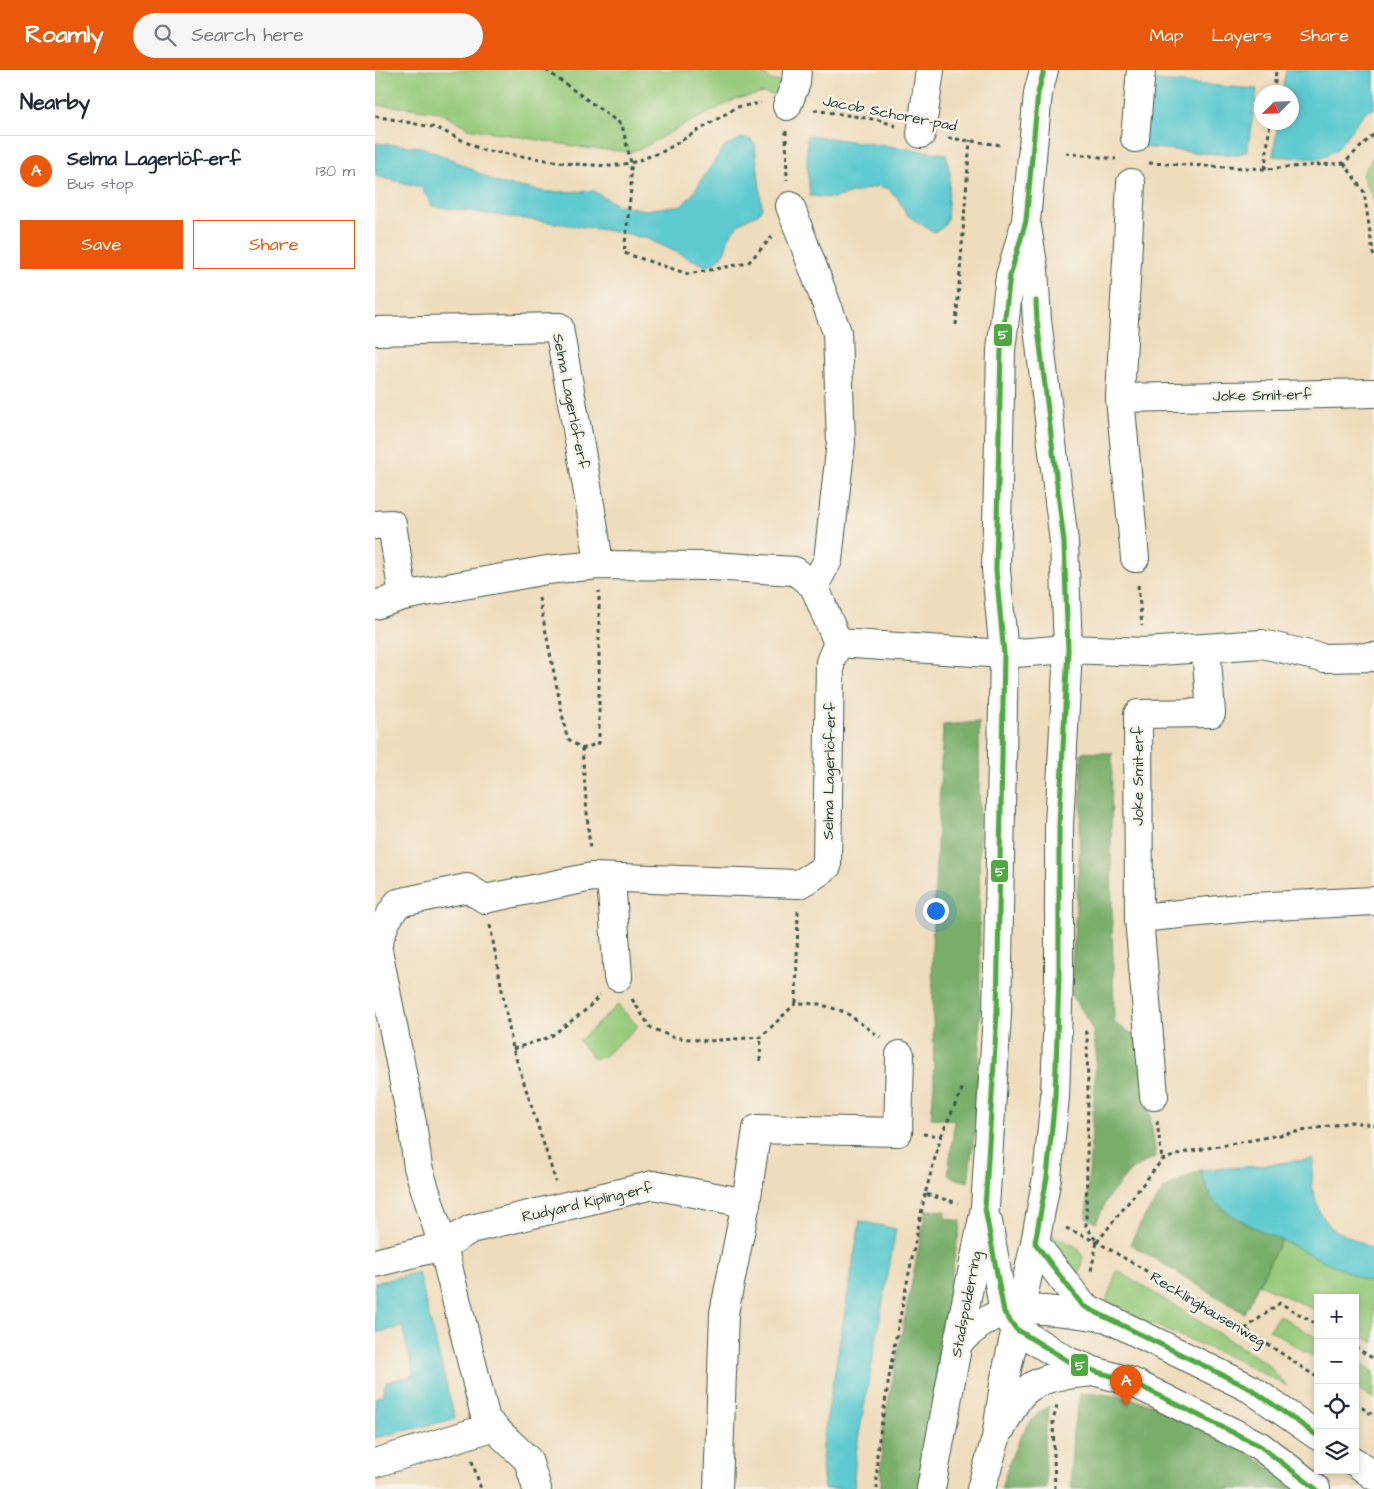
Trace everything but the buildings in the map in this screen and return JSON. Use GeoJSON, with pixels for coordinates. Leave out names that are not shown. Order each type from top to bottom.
{"type":"FeatureCollection","features":[{"type":"Feature","properties":{"kind":"street"},"geometry":{"type":"LineString","coordinates":[[787,106],[795,83],[797,70]]}},
{"type":"Feature","properties":{"kind":"street"},"geometry":{"type":"LineString","coordinates":[[921,134],[930,70]]}},
{"type":"Feature","properties":{"kind":"street"},"geometry":{"type":"LineString","coordinates":[[1135,558],[1120,398],[1133,161],[1141,70]]}},
{"type":"Feature","properties":{"kind":"street","name":"Stadspolderring"},"geometry":{"type":"LineString","coordinates":[[931,1489],[985,1208],[997,1014],[1004,654],[996,570],[1001,350],[1010,276],[1026,221],[1039,78]]}},
{"type":"Feature","properties":{"kind":"street"},"geometry":{"type":"LineString","coordinates":[[794,216],[837,332],[841,442],[828,560],[814,586]]}},
{"type":"Feature","properties":{"kind":"street","name":"Stadspolderring"},"geometry":{"type":"LineString","coordinates":[[981,1489],[996,1438],[1014,1317],[1035,1243],[1047,1177],[1055,1097],[1059,977],[1059,826],[1067,649],[1064,542],[1037,320],[1035,270],[1026,221]]}},
{"type":"Feature","properties":{"kind":"street","name":"Selma Lagerlöf-erf"},"geometry":{"type":"LineString","coordinates":[[375,331],[559,327],[594,524],[599,565]]}},
{"type":"Feature","properties":{"kind":"street","name":"Joke Smit-erf"},"geometry":{"type":"LineString","coordinates":[[1120,398],[1374,393]]}},
{"type":"Feature","properties":{"kind":"street"},"geometry":{"type":"LineString","coordinates":[[375,525],[392,524],[403,596]]}},
{"type":"Feature","properties":{"kind":"street"},"geometry":{"type":"LineString","coordinates":[[375,605],[403,596],[533,572],[599,565],[711,566],[795,571],[814,586],[838,644],[1004,654],[1067,649],[1145,652],[1262,644],[1323,658],[1374,657]]}},
{"type":"Feature","properties":{"kind":"street","name":"Selma Lagerlöf-erf"},"geometry":{"type":"LineString","coordinates":[[799,884],[827,866],[830,662],[838,644]]}},
{"type":"Feature","properties":{"kind":"street","name":"Joke Smit-erf"},"geometry":{"type":"LineString","coordinates":[[1154,1096],[1139,918],[1138,714],[1211,714],[1206,648]]}},
{"type":"Feature","properties":{"kind":"street"},"geometry":{"type":"LineString","coordinates":[[537,1489],[528,1460],[486,1420],[443,1246],[418,1167],[413,1123],[376,945],[386,921],[398,903],[467,888],[485,899],[601,877],[799,884]]}},
{"type":"Feature","properties":{"kind":"street"},"geometry":{"type":"LineString","coordinates":[[601,877],[618,978]]}},
{"type":"Feature","properties":{"kind":"street"},"geometry":{"type":"LineString","coordinates":[[1139,918],[1251,906],[1374,901]]}},
{"type":"Feature","properties":{"kind":"street"},"geometry":{"type":"LineString","coordinates":[[718,1489],[723,1313],[746,1203],[757,1129],[898,1132],[900,1056]]}},
{"type":"Feature","properties":{"kind":"street","name":"Rudyard Kipling-erf"},"geometry":{"type":"LineString","coordinates":[[375,1263],[443,1246],[471,1230],[653,1185],[746,1203]]}},
{"type":"Feature","properties":{"kind":"street"},"geometry":{"type":"LineString","coordinates":[[985,1208],[1014,1317],[1068,1361],[1132,1382],[1260,1446],[1316,1489]]}},
{"type":"Feature","properties":{"kind":"street"},"geometry":{"type":"LineString","coordinates":[[1035,1243],[1083,1306],[1251,1389],[1314,1433]]}},
{"type":"Feature","properties":{"kind":"street"},"geometry":{"type":"LineString","coordinates":[[958,1342],[987,1320],[1014,1317],[1108,1318]]}},
{"type":"Feature","properties":{"kind":"street","name":"Stadspolderring"},"geometry":{"type":"LineString","coordinates":[[996,1438],[1020,1396],[1030,1387],[1052,1377],[1097,1372]]}},
{"type":"Feature","properties":{"kind":"street"},"geometry":{"type":"LineString","coordinates":[[375,1463],[492,1427]]}},
{"type":"Feature","properties":{"kind":"street"},"geometry":{"type":"LineString","coordinates":[[1359,1465],[1374,1476]]}},
{"type":"Feature","properties":{"kind":"path"},"geometry":{"type":"LineString","coordinates":[[545,70],[622,125],[631,163],[631,189],[624,253],[688,274],[748,263],[794,216],[786,169],[787,106]]}},
{"type":"Feature","properties":{"kind":"path"},"geometry":{"type":"LineString","coordinates":[[1274,85],[1276,70]]}},
{"type":"Feature","properties":{"kind":"path","name":"Jacob Schorer-pad"},"geometry":{"type":"LineString","coordinates":[[375,116],[437,128],[482,150],[573,164],[611,166],[631,163],[664,151],[737,107],[765,103],[879,120],[921,134],[1002,145]]}},
{"type":"Feature","properties":{"kind":"path"},"geometry":{"type":"LineString","coordinates":[[1265,169],[1269,130]]}},
{"type":"Feature","properties":{"kind":"path"},"geometry":{"type":"LineString","coordinates":[[1066,152],[1133,161],[1265,169],[1344,163],[1374,134]]}},
{"type":"Feature","properties":{"kind":"path"},"geometry":{"type":"LineString","coordinates":[[956,325],[970,140]]}},
{"type":"Feature","properties":{"kind":"path"},"geometry":{"type":"LineString","coordinates":[[1344,163],[1364,192],[1374,259]]}},
{"type":"Feature","properties":{"kind":"path"},"geometry":{"type":"LineString","coordinates":[[582,749],[599,743],[599,565]]}},
{"type":"Feature","properties":{"kind":"path"},"geometry":{"type":"LineString","coordinates":[[533,572],[567,738],[582,749],[601,877]]}},
{"type":"Feature","properties":{"kind":"path"},"geometry":{"type":"LineString","coordinates":[[513,1050],[550,1037],[587,1009],[618,978],[650,1027],[672,1037],[707,1041],[761,1037],[796,1003],[799,884]]}},
{"type":"Feature","properties":{"kind":"path"},"geometry":{"type":"LineString","coordinates":[[485,899],[513,1050],[564,1206]]}},
{"type":"Feature","properties":{"kind":"path"},"geometry":{"type":"LineString","coordinates":[[796,1003],[819,1004],[845,1012],[879,1035],[900,1056]]}},
{"type":"Feature","properties":{"kind":"path"},"geometry":{"type":"LineString","coordinates":[[1083,1027],[1087,1035],[1088,1085],[1086,1226],[1097,1242],[1162,1160],[1186,1152],[1351,1122],[1374,1124]]}},
{"type":"Feature","properties":{"kind":"path"},"geometry":{"type":"LineString","coordinates":[[760,1061],[761,1037]]}},
{"type":"Feature","properties":{"kind":"path"},"geometry":{"type":"LineString","coordinates":[[1154,1096],[1162,1160]]}},
{"type":"Feature","properties":{"kind":"path"},"geometry":{"type":"LineString","coordinates":[[877,1489],[877,1452],[883,1414],[894,1348],[925,1194]]}},
{"type":"Feature","properties":{"kind":"path","name":"Recklinghausenweg"},"geometry":{"type":"LineString","coordinates":[[1097,1242],[1245,1329],[1314,1375]]}},
{"type":"Feature","properties":{"kind":"path"},"geometry":{"type":"LineString","coordinates":[[1245,1329],[1280,1303],[1314,1323]]}},
{"type":"Feature","properties":{"kind":"path"},"geometry":{"type":"LineString","coordinates":[[1359,1349],[1374,1358]]}},
{"type":"Feature","properties":{"kind":"path"},"geometry":{"type":"LineString","coordinates":[[1359,1406],[1374,1416]]}},
{"type":"Feature","properties":{"kind":"green space"},"geometry":{"type":"Polygon","coordinates":[[[375,70],[759,70],[771,80],[781,82],[780,96],[764,93],[736,99],[646,146],[630,152],[586,148],[468,128],[439,112],[375,105],[375,70]]]}},
{"type":"Feature","properties":{"kind":"green space"},"geometry":{"type":"Polygon","coordinates":[[[1374,155],[1374,201],[1362,175],[1374,155]]]}},
{"type":"Feature","properties":{"kind":"green space"},"geometry":{"type":"Polygon","coordinates":[[[979,722],[980,1047],[974,1134],[968,1182],[951,1177],[948,1174],[954,1120],[931,1118],[934,1085],[932,945],[943,725],[979,722]]]}},
{"type":"Feature","properties":{"kind":"green space"},"geometry":{"type":"Polygon","coordinates":[[[1082,752],[1112,753],[1111,849],[1114,1023],[1139,1038],[1156,1156],[1130,1171],[1107,1199],[1096,1223],[1086,1217],[1096,1053],[1093,1031],[1084,1013],[1070,994],[1079,866],[1082,752]]]}},
{"type":"Feature","properties":{"kind":"green space"},"geometry":{"type":"Polygon","coordinates":[[[618,1005],[638,1026],[603,1057],[594,1059],[579,1041],[618,1005]]]}},
{"type":"Feature","properties":{"kind":"green space"},"geometry":{"type":"Polygon","coordinates":[[[1200,1170],[1209,1193],[1220,1206],[1245,1223],[1281,1240],[1244,1313],[1130,1244],[1141,1222],[1164,1189],[1200,1170]]]}},
{"type":"Feature","properties":{"kind":"green space"},"geometry":{"type":"Polygon","coordinates":[[[926,1210],[945,1211],[945,1218],[961,1221],[938,1351],[939,1388],[921,1489],[881,1489],[883,1428],[926,1210]]]}},
{"type":"Feature","properties":{"kind":"green space"},"geometry":{"type":"Polygon","coordinates":[[[1052,1235],[1078,1248],[1083,1257],[1077,1284],[1055,1252],[1052,1235]]]}},
{"type":"Feature","properties":{"kind":"green space"},"geometry":{"type":"Polygon","coordinates":[[[1281,1240],[1374,1285],[1374,1343],[1359,1334],[1359,1294],[1314,1294],[1314,1309],[1259,1284],[1281,1240]]]}},
{"type":"Feature","properties":{"kind":"green space"},"geometry":{"type":"Polygon","coordinates":[[[1117,1270],[1266,1363],[1287,1386],[1232,1358],[1105,1304],[1117,1270]]]}},
{"type":"Feature","properties":{"kind":"green space"},"geometry":{"type":"Polygon","coordinates":[[[1279,1315],[1314,1337],[1314,1357],[1269,1329],[1279,1315]]]}},
{"type":"Feature","properties":{"kind":"green space"},"geometry":{"type":"Polygon","coordinates":[[[1359,1363],[1374,1372],[1374,1399],[1359,1389],[1359,1363]]]}},
{"type":"Feature","properties":{"kind":"green space"},"geometry":{"type":"Polygon","coordinates":[[[1095,1393],[1131,1399],[1169,1410],[1204,1424],[1248,1452],[1299,1489],[1072,1489],[1073,1431],[1080,1394],[1095,1393]]]}},
{"type":"Feature","properties":{"kind":"green space"},"geometry":{"type":"Polygon","coordinates":[[[1050,1406],[1044,1439],[1047,1489],[1001,1489],[1008,1466],[1024,1430],[1040,1412],[1050,1406]]]}},
{"type":"Feature","properties":{"kind":"water"},"geometry":{"type":"Polygon","coordinates":[[[1286,70],[1374,70],[1374,109],[1365,112],[1336,150],[1320,159],[1273,156],[1277,130],[1299,130],[1299,85],[1283,85],[1286,70]]]}},
{"type":"Feature","properties":{"kind":"water"},"geometry":{"type":"Polygon","coordinates":[[[1147,80],[1254,89],[1254,108],[1247,151],[1238,155],[1143,147],[1147,80]]]}},
{"type":"Feature","properties":{"kind":"water"},"geometry":{"type":"Polygon","coordinates":[[[807,135],[946,154],[950,174],[947,220],[942,228],[934,232],[908,216],[898,199],[889,189],[878,186],[834,198],[810,196],[807,135]]]}},
{"type":"Feature","properties":{"kind":"water"},"geometry":{"type":"Polygon","coordinates":[[[742,138],[751,140],[755,145],[762,207],[759,213],[745,220],[733,231],[719,260],[706,266],[648,239],[619,232],[432,206],[421,187],[375,176],[375,143],[421,147],[453,160],[498,183],[547,192],[594,191],[615,204],[645,210],[682,205],[692,195],[724,147],[742,138]]]}},
{"type":"Feature","properties":{"kind":"water"},"geometry":{"type":"Polygon","coordinates":[[[1313,1159],[1312,1188],[1320,1213],[1331,1228],[1374,1250],[1374,1285],[1229,1213],[1212,1199],[1200,1170],[1313,1159]]]}},
{"type":"Feature","properties":{"kind":"water"},"geometry":{"type":"Polygon","coordinates":[[[860,1221],[896,1229],[857,1446],[854,1476],[855,1489],[824,1489],[822,1462],[824,1435],[860,1221]]]}},
{"type":"Feature","properties":{"kind":"water"},"geometry":{"type":"Polygon","coordinates":[[[418,1272],[455,1419],[375,1438],[375,1398],[382,1395],[386,1382],[414,1375],[402,1327],[375,1333],[375,1283],[418,1272]]]}},
{"type":"Feature","properties":{"kind":"transit line","name":"5"},"geometry":{"type":"LineString","coordinates":[[1044,70],[1038,93],[1026,221],[1010,276],[1001,350],[996,570],[1004,654],[997,1014],[985,1208],[1004,1312],[1016,1329],[1068,1361],[1132,1382],[1260,1446],[1316,1489]]}},
{"type":"Feature","properties":{"kind":"transit line","name":"5"},"geometry":{"type":"LineString","coordinates":[[1036,301],[1064,542],[1068,649],[1059,826],[1059,977],[1055,1097],[1047,1177],[1035,1243],[1083,1306],[1251,1389],[1314,1433]]}},
{"type":"Feature","properties":{"kind":"place","name":"Selma Lagerlöf-erf"},"geometry":{"type":"Point","coordinates":[1126,1406]}}]}
